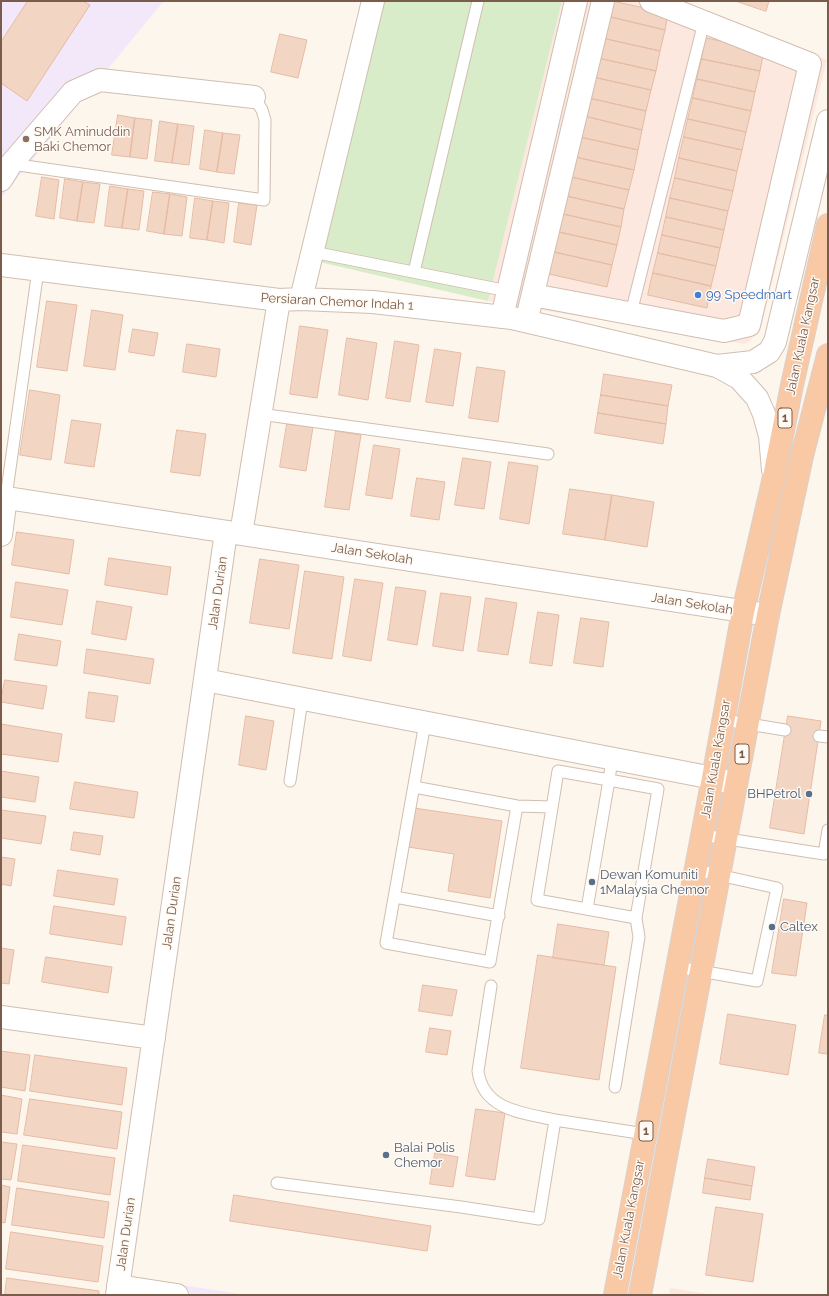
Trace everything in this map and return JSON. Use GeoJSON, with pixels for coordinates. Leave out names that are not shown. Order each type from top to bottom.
{"type":"FeatureCollection","features":[{"type":"Feature","properties":{"kind":"highway","name":"Jalan Kuala Kangsar"},"geometry":{"type":"LineString","coordinates":[[615,1295],[696,870],[743,612],[774,477],[794,377],[828,225]]}},
{"type":"Feature","properties":{"kind":"highway","name":"Jalan Kuala Kangsar"},"geometry":{"type":"LineString","coordinates":[[640,1295],[768,615],[802,456],[828,355]]}},
{"type":"Feature","properties":{"kind":"street"},"geometry":{"type":"LineString","coordinates":[[301,299],[373,1]]}},
{"type":"Feature","properties":{"kind":"street"},"geometry":{"type":"LineString","coordinates":[[502,317],[576,1]]}},
{"type":"Feature","properties":{"kind":"street"},"geometry":{"type":"LineString","coordinates":[[527,321],[603,1]]}},
{"type":"Feature","properties":{"kind":"street"},"geometry":{"type":"LineString","coordinates":[[533,296],[724,331],[749,325],[810,64],[651,1]]}},
{"type":"Feature","properties":{"kind":"street"},"geometry":{"type":"LineString","coordinates":[[6,172],[73,92],[100,80],[254,97]]}},
{"type":"Feature","properties":{"kind":"street"},"geometry":{"type":"LineString","coordinates":[[717,366],[753,362],[769,352],[775,342],[828,121]]}},
{"type":"Feature","properties":{"kind":"street","name":"Persiaran Chemor Indah 1"},"geometry":{"type":"LineString","coordinates":[[1,265],[279,300],[301,299],[373,302],[502,317],[527,321],[717,366]]}},
{"type":"Feature","properties":{"kind":"street","name":"Jalan Durian"},"geometry":{"type":"LineString","coordinates":[[118,1290],[205,680],[234,533],[260,414],[279,300]]}},
{"type":"Feature","properties":{"kind":"street"},"geometry":{"type":"LineString","coordinates":[[717,366],[724,331]]}},
{"type":"Feature","properties":{"kind":"street"},"geometry":{"type":"LineString","coordinates":[[717,366],[739,378],[757,398],[764,414],[770,436],[774,477]]}},
{"type":"Feature","properties":{"kind":"street"},"geometry":{"type":"LineString","coordinates":[[1,535],[4,497]]}},
{"type":"Feature","properties":{"kind":"street","name":"Jalan Sekolah"},"geometry":{"type":"LineString","coordinates":[[4,497],[768,615]]}},
{"type":"Feature","properties":{"kind":"street"},"geometry":{"type":"LineString","coordinates":[[205,680],[425,724],[610,770],[713,778],[736,784]]}},
{"type":"Feature","properties":{"kind":"street"},"geometry":{"type":"LineString","coordinates":[[1,1017],[154,1038]]}},
{"type":"Feature","properties":{"kind":"street"},"geometry":{"type":"LineString","coordinates":[[118,1290],[177,1295]]}},
{"type":"Feature","properties":{"kind":"lane"},"geometry":{"type":"LineString","coordinates":[[414,272],[478,1]]}},
{"type":"Feature","properties":{"kind":"lane"},"geometry":{"type":"LineString","coordinates":[[630,314],[704,22]]}},
{"type":"Feature","properties":{"kind":"lane"},"geometry":{"type":"LineString","coordinates":[[6,172],[264,200],[265,120],[262,110],[254,97]]}},
{"type":"Feature","properties":{"kind":"lane"},"geometry":{"type":"LineString","coordinates":[[313,252],[508,291]]}},
{"type":"Feature","properties":{"kind":"lane"},"geometry":{"type":"LineString","coordinates":[[4,497],[38,270]]}},
{"type":"Feature","properties":{"kind":"lane"},"geometry":{"type":"LineString","coordinates":[[260,414],[548,454]]}},
{"type":"Feature","properties":{"kind":"lane"},"geometry":{"type":"LineString","coordinates":[[290,781],[302,700]]}},
{"type":"Feature","properties":{"kind":"lane"},"geometry":{"type":"LineString","coordinates":[[724,720],[785,730]]}},
{"type":"Feature","properties":{"kind":"lane"},"geometry":{"type":"LineString","coordinates":[[425,724],[386,943],[490,962],[517,806]]}},
{"type":"Feature","properties":{"kind":"lane"},"geometry":{"type":"LineString","coordinates":[[587,909],[610,770]]}},
{"type":"Feature","properties":{"kind":"lane"},"geometry":{"type":"LineString","coordinates":[[615,1087],[639,937],[636,918],[658,789],[610,770],[558,771],[537,900],[636,918]]}},
{"type":"Feature","properties":{"kind":"lane"},"geometry":{"type":"LineString","coordinates":[[414,787],[517,806],[552,807]]}},
{"type":"Feature","properties":{"kind":"lane"},"geometry":{"type":"LineString","coordinates":[[702,835],[824,854],[828,830]]}},
{"type":"Feature","properties":{"kind":"lane"},"geometry":{"type":"LineString","coordinates":[[677,967],[757,981],[777,888],[696,870]]}},
{"type":"Feature","properties":{"kind":"lane"},"geometry":{"type":"LineString","coordinates":[[395,896],[499,916]]}},
{"type":"Feature","properties":{"kind":"lane"},"geometry":{"type":"LineString","coordinates":[[491,986],[478,1071],[479,1082],[485,1093],[506,1108],[522,1113],[555,1120],[645,1134]]}},
{"type":"Feature","properties":{"kind":"lane"},"geometry":{"type":"LineString","coordinates":[[277,1183],[461,1207],[539,1219],[555,1120]]}},
{"type":"Feature","properties":{"kind":"shaded area","name":"SMK Aminuddin Baki Chemor"},"geometry":{"type":"Polygon","coordinates":[[[1,1],[164,1],[1,198],[1,1]]]}},
{"type":"Feature","properties":{"kind":"shaded area"},"geometry":{"type":"Polygon","coordinates":[[[562,1],[671,1],[827,60],[760,332],[745,344],[488,301],[562,1]]]}},
{"type":"Feature","properties":{"kind":"shaded area"},"geometry":{"type":"Polygon","coordinates":[[[124,1276],[247,1295],[121,1295],[124,1276]]]}},
{"type":"Feature","properties":{"kind":"shaded area"},"geometry":{"type":"Polygon","coordinates":[[[670,1288],[715,1295],[669,1295],[670,1288]]]}},
{"type":"Feature","properties":{"kind":"green space"},"geometry":{"type":"Polygon","coordinates":[[[361,1],[562,1],[488,301],[302,258],[361,1]]]}},
{"type":"Feature","properties":{"kind":"building"},"geometry":{"type":"Polygon","coordinates":[[[28,1],[83,1],[90,5],[27,101],[1,83],[1,42],[28,1]]]}},
{"type":"Feature","properties":{"kind":"building"},"geometry":{"type":"Polygon","coordinates":[[[612,1],[668,13],[665,30],[607,16],[612,1]]]}},
{"type":"Feature","properties":{"kind":"building"},"geometry":{"type":"Polygon","coordinates":[[[736,1],[769,1],[766,11],[736,1]]]}},
{"type":"Feature","properties":{"kind":"building"},"geometry":{"type":"Polygon","coordinates":[[[607,16],[665,30],[660,51],[602,38],[607,16]]]}},
{"type":"Feature","properties":{"kind":"building"},"geometry":{"type":"Polygon","coordinates":[[[280,34],[307,40],[298,78],[271,72],[280,34]]]}},
{"type":"Feature","properties":{"kind":"building"},"geometry":{"type":"Polygon","coordinates":[[[602,38],[660,51],[656,71],[598,58],[602,38]]]}},
{"type":"Feature","properties":{"kind":"building"},"geometry":{"type":"Polygon","coordinates":[[[706,38],[764,50],[760,71],[702,59],[706,38]]]}},
{"type":"Feature","properties":{"kind":"building"},"geometry":{"type":"Polygon","coordinates":[[[598,58],[656,71],[651,90],[593,77],[598,58]]]}},
{"type":"Feature","properties":{"kind":"building"},"geometry":{"type":"Polygon","coordinates":[[[702,59],[760,71],[755,92],[697,79],[702,59]]]}},
{"type":"Feature","properties":{"kind":"building"},"geometry":{"type":"Polygon","coordinates":[[[593,77],[651,90],[646,111],[589,98],[593,77]]]}},
{"type":"Feature","properties":{"kind":"building"},"geometry":{"type":"Polygon","coordinates":[[[697,79],[755,92],[751,111],[693,98],[697,79]]]}},
{"type":"Feature","properties":{"kind":"building"},"geometry":{"type":"Polygon","coordinates":[[[589,98],[646,111],[642,130],[584,116],[589,98]]]}},
{"type":"Feature","properties":{"kind":"building"},"geometry":{"type":"Polygon","coordinates":[[[693,98],[751,111],[746,132],[688,119],[693,98]]]}},
{"type":"Feature","properties":{"kind":"building"},"geometry":{"type":"Polygon","coordinates":[[[118,115],[135,118],[130,157],[112,155],[118,115]]]}},
{"type":"Feature","properties":{"kind":"building"},"geometry":{"type":"Polygon","coordinates":[[[584,116],[642,130],[638,150],[580,137],[584,116]]]}},
{"type":"Feature","properties":{"kind":"building"},"geometry":{"type":"Polygon","coordinates":[[[135,118],[152,120],[147,159],[130,157],[135,118]]]}},
{"type":"Feature","properties":{"kind":"building"},"geometry":{"type":"Polygon","coordinates":[[[688,119],[746,132],[742,150],[684,137],[688,119]]]}},
{"type":"Feature","properties":{"kind":"building"},"geometry":{"type":"Polygon","coordinates":[[[160,121],[178,124],[172,163],[155,161],[160,121]]]}},
{"type":"Feature","properties":{"kind":"building"},"geometry":{"type":"Polygon","coordinates":[[[178,124],[194,126],[189,165],[172,163],[178,124]]]}},
{"type":"Feature","properties":{"kind":"building"},"geometry":{"type":"Polygon","coordinates":[[[205,130],[223,133],[217,172],[200,169],[205,130]]]}},
{"type":"Feature","properties":{"kind":"building"},"geometry":{"type":"Polygon","coordinates":[[[223,133],[240,135],[234,174],[217,172],[223,133]]]}},
{"type":"Feature","properties":{"kind":"building"},"geometry":{"type":"Polygon","coordinates":[[[580,137],[638,150],[634,170],[575,157],[580,137]]]}},
{"type":"Feature","properties":{"kind":"building"},"geometry":{"type":"Polygon","coordinates":[[[684,137],[742,150],[737,171],[679,158],[684,137]]]}},
{"type":"Feature","properties":{"kind":"building"},"geometry":{"type":"Polygon","coordinates":[[[575,157],[634,170],[629,190],[571,177],[575,157]]]}},
{"type":"Feature","properties":{"kind":"building"},"geometry":{"type":"Polygon","coordinates":[[[679,158],[737,171],[733,191],[675,178],[679,158]]]}},
{"type":"Feature","properties":{"kind":"building"},"geometry":{"type":"Polygon","coordinates":[[[42,177],[59,180],[54,219],[36,216],[42,177]]]}},
{"type":"Feature","properties":{"kind":"building"},"geometry":{"type":"Polygon","coordinates":[[[571,177],[629,190],[624,209],[566,196],[571,177]]]}},
{"type":"Feature","properties":{"kind":"building"},"geometry":{"type":"Polygon","coordinates":[[[675,178],[733,191],[728,211],[670,198],[675,178]]]}},
{"type":"Feature","properties":{"kind":"building"},"geometry":{"type":"Polygon","coordinates":[[[65,179],[83,182],[77,221],[60,218],[65,179]]]}},
{"type":"Feature","properties":{"kind":"building"},"geometry":{"type":"Polygon","coordinates":[[[83,182],[100,184],[94,223],[77,221],[83,182]]]}},
{"type":"Feature","properties":{"kind":"building"},"geometry":{"type":"Polygon","coordinates":[[[110,186],[128,189],[122,228],[105,226],[110,186]]]}},
{"type":"Feature","properties":{"kind":"building"},"geometry":{"type":"Polygon","coordinates":[[[128,189],[144,191],[139,230],[122,228],[128,189]]]}},
{"type":"Feature","properties":{"kind":"building"},"geometry":{"type":"Polygon","coordinates":[[[153,192],[170,194],[164,234],[147,231],[153,192]]]}},
{"type":"Feature","properties":{"kind":"building"},"geometry":{"type":"Polygon","coordinates":[[[170,194],[187,197],[182,236],[164,234],[170,194]]]}},
{"type":"Feature","properties":{"kind":"building"},"geometry":{"type":"Polygon","coordinates":[[[566,196],[624,209],[621,227],[563,214],[566,196]]]}},
{"type":"Feature","properties":{"kind":"building"},"geometry":{"type":"Polygon","coordinates":[[[195,198],[213,201],[207,240],[190,238],[195,198]]]}},
{"type":"Feature","properties":{"kind":"building"},"geometry":{"type":"Polygon","coordinates":[[[670,198],[728,211],[724,230],[666,217],[670,198]]]}},
{"type":"Feature","properties":{"kind":"building"},"geometry":{"type":"Polygon","coordinates":[[[213,201],[229,203],[224,243],[207,240],[213,201]]]}},
{"type":"Feature","properties":{"kind":"building"},"geometry":{"type":"Polygon","coordinates":[[[239,203],[257,205],[251,245],[234,242],[239,203]]]}},
{"type":"Feature","properties":{"kind":"building"},"geometry":{"type":"Polygon","coordinates":[[[563,214],[621,227],[617,245],[559,232],[563,214]]]}},
{"type":"Feature","properties":{"kind":"building"},"geometry":{"type":"Polygon","coordinates":[[[666,217],[724,230],[720,248],[662,235],[666,217]]]}},
{"type":"Feature","properties":{"kind":"building"},"geometry":{"type":"Polygon","coordinates":[[[559,232],[617,245],[612,265],[554,252],[559,232]]]}},
{"type":"Feature","properties":{"kind":"building"},"geometry":{"type":"Polygon","coordinates":[[[662,235],[720,248],[716,266],[658,253],[662,235]]]}},
{"type":"Feature","properties":{"kind":"building"},"geometry":{"type":"Polygon","coordinates":[[[554,252],[612,265],[607,287],[549,274],[554,252]]]}},
{"type":"Feature","properties":{"kind":"building"},"geometry":{"type":"Polygon","coordinates":[[[658,253],[716,266],[711,286],[653,273],[658,253]]]}},
{"type":"Feature","properties":{"kind":"building"},"geometry":{"type":"Polygon","coordinates":[[[653,273],[711,286],[707,308],[648,295],[653,273]]]}},
{"type":"Feature","properties":{"kind":"building"},"geometry":{"type":"Polygon","coordinates":[[[47,301],[77,305],[67,371],[37,367],[47,301]]]}},
{"type":"Feature","properties":{"kind":"building"},"geometry":{"type":"Polygon","coordinates":[[[92,310],[123,315],[115,370],[84,366],[92,310]]]}},
{"type":"Feature","properties":{"kind":"building"},"geometry":{"type":"Polygon","coordinates":[[[300,326],[328,330],[317,398],[290,394],[300,326]]]}},
{"type":"Feature","properties":{"kind":"building"},"geometry":{"type":"Polygon","coordinates":[[[133,329],[158,333],[154,356],[129,352],[133,329]]]}},
{"type":"Feature","properties":{"kind":"building"},"geometry":{"type":"Polygon","coordinates":[[[347,338],[377,343],[368,400],[339,395],[347,338]]]}},
{"type":"Feature","properties":{"kind":"building"},"geometry":{"type":"Polygon","coordinates":[[[395,341],[419,345],[410,402],[386,398],[395,341]]]}},
{"type":"Feature","properties":{"kind":"building"},"geometry":{"type":"Polygon","coordinates":[[[187,344],[220,349],[216,377],[183,372],[187,344]]]}},
{"type":"Feature","properties":{"kind":"building"},"geometry":{"type":"Polygon","coordinates":[[[435,349],[461,353],[453,406],[426,402],[435,349]]]}},
{"type":"Feature","properties":{"kind":"building"},"geometry":{"type":"Polygon","coordinates":[[[477,367],[505,371],[498,422],[469,418],[477,367]]]}},
{"type":"Feature","properties":{"kind":"building"},"geometry":{"type":"Polygon","coordinates":[[[604,374],[672,385],[668,406],[601,395],[604,374]]]}},
{"type":"Feature","properties":{"kind":"building"},"geometry":{"type":"Polygon","coordinates":[[[30,390],[60,395],[51,460],[20,455],[30,390]]]}},
{"type":"Feature","properties":{"kind":"building"},"geometry":{"type":"Polygon","coordinates":[[[601,395],[668,406],[666,424],[598,413],[601,395]]]}},
{"type":"Feature","properties":{"kind":"building"},"geometry":{"type":"Polygon","coordinates":[[[598,413],[666,424],[663,444],[595,433],[598,413]]]}},
{"type":"Feature","properties":{"kind":"building"},"geometry":{"type":"Polygon","coordinates":[[[72,420],[101,424],[94,467],[65,463],[72,420]]]}},
{"type":"Feature","properties":{"kind":"building"},"geometry":{"type":"Polygon","coordinates":[[[287,424],[313,427],[306,471],[280,467],[287,424]]]}},
{"type":"Feature","properties":{"kind":"building"},"geometry":{"type":"Polygon","coordinates":[[[177,430],[206,434],[200,476],[171,472],[177,430]]]}},
{"type":"Feature","properties":{"kind":"building"},"geometry":{"type":"Polygon","coordinates":[[[336,431],[361,435],[349,510],[325,507],[336,431]]]}},
{"type":"Feature","properties":{"kind":"building"},"geometry":{"type":"Polygon","coordinates":[[[374,445],[400,449],[392,499],[366,495],[374,445]]]}},
{"type":"Feature","properties":{"kind":"building"},"geometry":{"type":"Polygon","coordinates":[[[463,458],[491,462],[484,509],[455,505],[463,458]]]}},
{"type":"Feature","properties":{"kind":"building"},"geometry":{"type":"Polygon","coordinates":[[[509,462],[538,466],[529,524],[500,519],[509,462]]]}},
{"type":"Feature","properties":{"kind":"building"},"geometry":{"type":"Polygon","coordinates":[[[417,478],[445,482],[439,520],[411,516],[417,478]]]}},
{"type":"Feature","properties":{"kind":"building"},"geometry":{"type":"Polygon","coordinates":[[[570,489],[612,495],[605,540],[563,534],[570,489]]]}},
{"type":"Feature","properties":{"kind":"building"},"geometry":{"type":"Polygon","coordinates":[[[612,495],[654,502],[647,547],[605,540],[612,495]]]}},
{"type":"Feature","properties":{"kind":"building"},"geometry":{"type":"Polygon","coordinates":[[[17,532],[74,540],[69,574],[12,565],[17,532]]]}},
{"type":"Feature","properties":{"kind":"building"},"geometry":{"type":"Polygon","coordinates":[[[109,558],[171,567],[167,595],[105,585],[109,558]]]}},
{"type":"Feature","properties":{"kind":"building"},"geometry":{"type":"Polygon","coordinates":[[[260,559],[299,565],[289,629],[250,623],[260,559]]]}},
{"type":"Feature","properties":{"kind":"building"},"geometry":{"type":"Polygon","coordinates":[[[305,571],[344,577],[332,659],[293,653],[305,571]]]}},
{"type":"Feature","properties":{"kind":"building"},"geometry":{"type":"Polygon","coordinates":[[[355,579],[383,583],[371,661],[343,656],[355,579]]]}},
{"type":"Feature","properties":{"kind":"building"},"geometry":{"type":"Polygon","coordinates":[[[16,582],[68,590],[62,625],[11,617],[16,582]]]}},
{"type":"Feature","properties":{"kind":"building"},"geometry":{"type":"Polygon","coordinates":[[[396,587],[426,591],[417,645],[388,640],[396,587]]]}},
{"type":"Feature","properties":{"kind":"building"},"geometry":{"type":"Polygon","coordinates":[[[441,593],[471,597],[463,651],[433,646],[441,593]]]}},
{"type":"Feature","properties":{"kind":"building"},"geometry":{"type":"Polygon","coordinates":[[[486,598],[517,603],[508,655],[478,651],[486,598]]]}},
{"type":"Feature","properties":{"kind":"building"},"geometry":{"type":"Polygon","coordinates":[[[97,601],[132,607],[126,640],[92,634],[97,601]]]}},
{"type":"Feature","properties":{"kind":"building"},"geometry":{"type":"Polygon","coordinates":[[[538,612],[559,615],[552,666],[530,663],[538,612]]]}},
{"type":"Feature","properties":{"kind":"building"},"geometry":{"type":"Polygon","coordinates":[[[581,618],[609,622],[603,667],[574,663],[581,618]]]}},
{"type":"Feature","properties":{"kind":"building"},"geometry":{"type":"Polygon","coordinates":[[[19,634],[61,641],[57,666],[15,660],[19,634]]]}},
{"type":"Feature","properties":{"kind":"building"},"geometry":{"type":"Polygon","coordinates":[[[87,649],[154,659],[150,684],[84,673],[87,649]]]}},
{"type":"Feature","properties":{"kind":"building"},"geometry":{"type":"Polygon","coordinates":[[[5,680],[47,686],[43,709],[1,702],[5,680]]]}},
{"type":"Feature","properties":{"kind":"building"},"geometry":{"type":"Polygon","coordinates":[[[89,692],[118,696],[114,722],[86,718],[89,692]]]}},
{"type":"Feature","properties":{"kind":"building"},"geometry":{"type":"Polygon","coordinates":[[[246,716],[274,721],[266,770],[239,765],[246,716]]]}},
{"type":"Feature","properties":{"kind":"building"},"geometry":{"type":"Polygon","coordinates":[[[788,716],[821,721],[804,834],[770,828],[788,716]]]}},
{"type":"Feature","properties":{"kind":"building"},"geometry":{"type":"Polygon","coordinates":[[[1,724],[62,734],[58,762],[1,754],[1,724]]]}},
{"type":"Feature","properties":{"kind":"building"},"geometry":{"type":"Polygon","coordinates":[[[1,771],[39,777],[35,802],[1,797],[1,771]]]}},
{"type":"Feature","properties":{"kind":"building"},"geometry":{"type":"Polygon","coordinates":[[[75,782],[138,792],[134,818],[70,809],[75,782]]]}},
{"type":"Feature","properties":{"kind":"building"},"geometry":{"type":"Polygon","coordinates":[[[414,808],[502,821],[490,898],[448,891],[454,854],[408,847],[414,808]]]}},
{"type":"Feature","properties":{"kind":"building"},"geometry":{"type":"Polygon","coordinates":[[[1,810],[46,816],[41,844],[1,838],[1,810]]]}},
{"type":"Feature","properties":{"kind":"building"},"geometry":{"type":"Polygon","coordinates":[[[74,832],[103,836],[100,855],[71,850],[74,832]]]}},
{"type":"Feature","properties":{"kind":"building"},"geometry":{"type":"Polygon","coordinates":[[[1,857],[15,859],[11,886],[1,884],[1,857]]]}},
{"type":"Feature","properties":{"kind":"building"},"geometry":{"type":"Polygon","coordinates":[[[58,870],[118,879],[114,905],[54,896],[58,870]]]}},
{"type":"Feature","properties":{"kind":"building"},"geometry":{"type":"Polygon","coordinates":[[[784,899],[807,903],[796,976],[772,973],[784,899]]]}},
{"type":"Feature","properties":{"kind":"building"},"geometry":{"type":"Polygon","coordinates":[[[54,906],[126,917],[122,945],[50,934],[54,906]]]}},
{"type":"Feature","properties":{"kind":"building"},"geometry":{"type":"Polygon","coordinates":[[[558,924],[609,932],[604,965],[553,958],[558,924]]]}},
{"type":"Feature","properties":{"kind":"building"},"geometry":{"type":"Polygon","coordinates":[[[1,948],[14,950],[9,984],[1,983],[1,948]]]}},
{"type":"Feature","properties":{"kind":"building"},"geometry":{"type":"Polygon","coordinates":[[[538,955],[616,967],[599,1080],[521,1068],[538,955]]]}},
{"type":"Feature","properties":{"kind":"building"},"geometry":{"type":"Polygon","coordinates":[[[46,957],[112,967],[108,993],[42,982],[46,957]]]}},
{"type":"Feature","properties":{"kind":"building"},"geometry":{"type":"Polygon","coordinates":[[[423,985],[457,990],[452,1016],[419,1011],[423,985]]]}},
{"type":"Feature","properties":{"kind":"building"},"geometry":{"type":"Polygon","coordinates":[[[728,1014],[796,1025],[788,1075],[720,1064],[728,1014]]]}},
{"type":"Feature","properties":{"kind":"building"},"geometry":{"type":"Polygon","coordinates":[[[825,1015],[828,1015],[828,1054],[819,1053],[825,1015]]]}},
{"type":"Feature","properties":{"kind":"building"},"geometry":{"type":"Polygon","coordinates":[[[430,1028],[451,1031],[447,1055],[426,1052],[430,1028]]]}},
{"type":"Feature","properties":{"kind":"building"},"geometry":{"type":"Polygon","coordinates":[[[1,1051],[30,1055],[25,1091],[1,1087],[1,1051]]]}},
{"type":"Feature","properties":{"kind":"building"},"geometry":{"type":"Polygon","coordinates":[[[35,1055],[127,1068],[122,1105],[30,1091],[35,1055]]]}},
{"type":"Feature","properties":{"kind":"building"},"geometry":{"type":"Polygon","coordinates":[[[1,1095],[22,1099],[17,1134],[1,1132],[1,1095]]]}},
{"type":"Feature","properties":{"kind":"building"},"geometry":{"type":"Polygon","coordinates":[[[30,1099],[122,1112],[117,1149],[24,1135],[30,1099]]]}},
{"type":"Feature","properties":{"kind":"building"},"geometry":{"type":"Polygon","coordinates":[[[476,1109],[505,1113],[495,1180],[466,1176],[476,1109]]]}},
{"type":"Feature","properties":{"kind":"building"},"geometry":{"type":"Polygon","coordinates":[[[1,1142],[17,1144],[11,1180],[1,1179],[1,1142]]]}},
{"type":"Feature","properties":{"kind":"building"},"geometry":{"type":"Polygon","coordinates":[[[23,1145],[115,1158],[110,1195],[18,1181],[23,1145]]]}},
{"type":"Feature","properties":{"kind":"building"},"geometry":{"type":"Polygon","coordinates":[[[435,1153],[458,1157],[453,1187],[430,1184],[435,1153]]]}},
{"type":"Feature","properties":{"kind":"building"},"geometry":{"type":"Polygon","coordinates":[[[708,1159],[755,1167],[752,1186],[705,1178],[708,1159]]]}},
{"type":"Feature","properties":{"kind":"building"},"geometry":{"type":"Polygon","coordinates":[[[705,1178],[752,1186],[750,1200],[703,1193],[705,1178]]]}},
{"type":"Feature","properties":{"kind":"building"},"geometry":{"type":"Polygon","coordinates":[[[1,1185],[10,1187],[5,1223],[1,1222],[1,1185]]]}},
{"type":"Feature","properties":{"kind":"building"},"geometry":{"type":"Polygon","coordinates":[[[17,1188],[109,1202],[104,1238],[12,1225],[17,1188]]]}},
{"type":"Feature","properties":{"kind":"building"},"geometry":{"type":"Polygon","coordinates":[[[234,1195],[431,1226],[427,1251],[230,1221],[234,1195]]]}},
{"type":"Feature","properties":{"kind":"building"},"geometry":{"type":"Polygon","coordinates":[[[716,1207],[763,1214],[753,1282],[706,1275],[716,1207]]]}},
{"type":"Feature","properties":{"kind":"building"},"geometry":{"type":"Polygon","coordinates":[[[11,1232],[103,1246],[98,1282],[6,1269],[11,1232]]]}},
{"type":"Feature","properties":{"kind":"building"},"geometry":{"type":"Polygon","coordinates":[[[7,1278],[99,1291],[99,1295],[5,1295],[7,1278]]]}},
{"type":"Feature","properties":{"kind":"place","name":"SMK Aminuddin Baki Chemor"},"geometry":{"type":"Point","coordinates":[26,139]}},
{"type":"Feature","properties":{"kind":"place","name":"99 Speedmart"},"geometry":{"type":"Point","coordinates":[698,295]}},
{"type":"Feature","properties":{"kind":"place","name":"BHPetrol"},"geometry":{"type":"Point","coordinates":[809,794]}},
{"type":"Feature","properties":{"kind":"place","name":"Dewan Komuniti 1Malaysia Chemor"},"geometry":{"type":"Point","coordinates":[592,882]}},
{"type":"Feature","properties":{"kind":"place","name":"Caltex"},"geometry":{"type":"Point","coordinates":[772,927]}},
{"type":"Feature","properties":{"kind":"place","name":"Balai Polis Chemor"},"geometry":{"type":"Point","coordinates":[386,1155]}}]}
